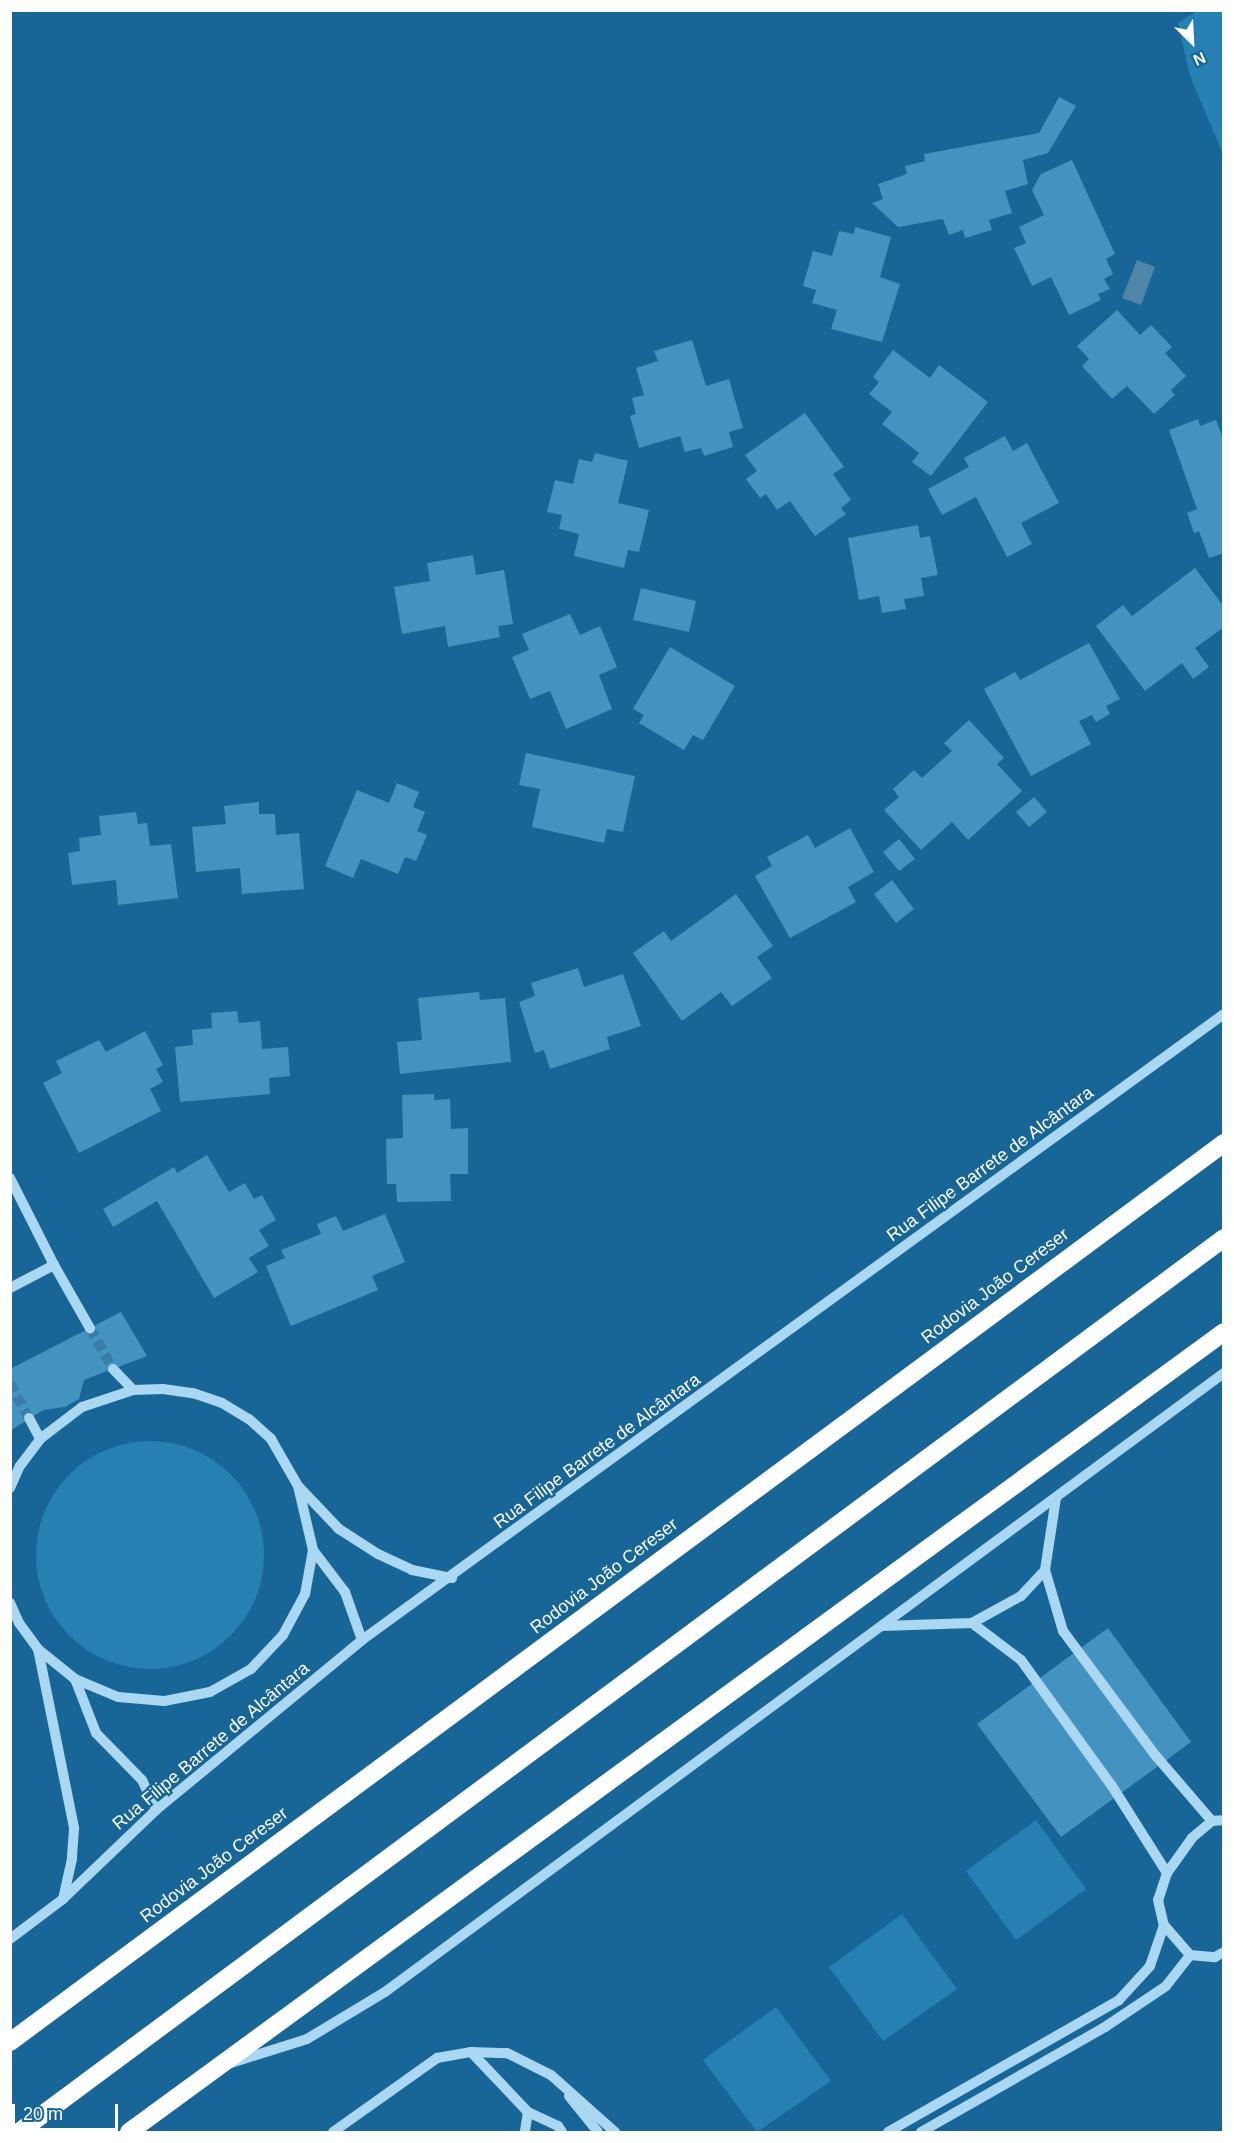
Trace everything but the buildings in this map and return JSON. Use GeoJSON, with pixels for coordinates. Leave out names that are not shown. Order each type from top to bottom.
{"type":"FeatureCollection","features":[{"type":"Feature","properties":{"kind":"highway","name":"Rodovia João Cereser"},"geometry":{"type":"LineString","coordinates":[[10,2042],[1224,1143]]}},
{"type":"Feature","properties":{"kind":"highway"},"geometry":{"type":"LineString","coordinates":[[19,2133],[1224,1238]]}},
{"type":"Feature","properties":{"kind":"highway"},"geometry":{"type":"LineString","coordinates":[[129,2133],[214,2068],[1224,1332]]}},
{"type":"Feature","properties":{"kind":"street","name":"Rua Filipe Barrete de Alcântara"},"geometry":{"type":"LineString","coordinates":[[10,1939],[63,1899],[156,1810],[362,1640],[452,1578],[1224,1014]]}},
{"type":"Feature","properties":{"kind":"street"},"geometry":{"type":"LineString","coordinates":[[10,1178],[54,1265],[90,1328]]}},
{"type":"Feature","properties":{"kind":"street"},"geometry":{"type":"LineString","coordinates":[[10,1288],[54,1265]]}},
{"type":"Feature","properties":{"kind":"street"},"geometry":{"type":"LineString","coordinates":[[113,1369],[133,1390]]}},
{"type":"Feature","properties":{"kind":"street"},"geometry":{"type":"LineString","coordinates":[[214,2068],[307,2039],[386,1992],[1224,1373]]}},
{"type":"Feature","properties":{"kind":"street"},"geometry":{"type":"LineString","coordinates":[[10,1488],[20,1466],[40,1440],[82,1407],[133,1390],[164,1389],[193,1393],[222,1403],[249,1419],[271,1439],[298,1486],[339,1529],[378,1554],[412,1570],[452,1578]]}},
{"type":"Feature","properties":{"kind":"street"},"geometry":{"type":"LineString","coordinates":[[29,1418],[40,1440]]}},
{"type":"Feature","properties":{"kind":"street"},"geometry":{"type":"LineString","coordinates":[[10,1603],[19,1623],[38,1649],[75,1679],[118,1697],[164,1701],[210,1692],[250,1669],[283,1635],[305,1594],[312,1550],[298,1486]]}},
{"type":"Feature","properties":{"kind":"street"},"geometry":{"type":"LineString","coordinates":[[1056,1498],[1045,1570],[1063,1631],[1156,1756],[1218,1820],[1192,1838],[1167,1873],[1158,1900],[1164,1925],[1190,1954],[1215,1957],[1224,1952]]}},
{"type":"Feature","properties":{"kind":"street"},"geometry":{"type":"LineString","coordinates":[[312,1550],[345,1592],[362,1640]]}},
{"type":"Feature","properties":{"kind":"street"},"geometry":{"type":"LineString","coordinates":[[881,1626],[972,1623],[1021,1596],[1045,1570]]}},
{"type":"Feature","properties":{"kind":"street"},"geometry":{"type":"LineString","coordinates":[[972,1623],[1021,1660],[1112,1786],[1167,1873]]}},
{"type":"Feature","properties":{"kind":"street"},"geometry":{"type":"LineString","coordinates":[[38,1649],[74,1828],[72,1859],[63,1899]]}},
{"type":"Feature","properties":{"kind":"street"},"geometry":{"type":"LineString","coordinates":[[75,1679],[96,1733],[142,1780],[156,1810]]}},
{"type":"Feature","properties":{"kind":"street"},"geometry":{"type":"LineString","coordinates":[[888,2133],[1119,2000],[1150,1966],[1164,1925]]}},
{"type":"Feature","properties":{"kind":"street"},"geometry":{"type":"LineString","coordinates":[[921,2133],[1114,2021],[1166,1986],[1190,1954]]}},
{"type":"Feature","properties":{"kind":"street"},"geometry":{"type":"LineString","coordinates":[[471,2052],[528,2112],[558,2126],[562,2133]]}},
{"type":"Feature","properties":{"kind":"street"},"geometry":{"type":"LineString","coordinates":[[333,2133],[437,2058],[471,2052],[507,2053],[551,2075],[615,2133]]}},
{"type":"Feature","properties":{"kind":"street"},"geometry":{"type":"LineString","coordinates":[[551,2075],[598,2133]]}},
{"type":"Feature","properties":{"kind":"street"},"geometry":{"type":"LineString","coordinates":[[525,2133],[528,2112]]}},
{"type":"Feature","properties":{"kind":"shaded area"},"geometry":{"type":"Polygon","coordinates":[[[1197,11],[1223,11],[1223,154],[1190,76],[1178,23],[1197,11]]]}},
{"type":"Feature","properties":{"kind":"shaded area"},"geometry":{"type":"Polygon","coordinates":[[[1137,260],[1155,267],[1141,305],[1122,298],[1137,260]]]}},
{"type":"Feature","properties":{"kind":"shaded area"},"geometry":{"type":"Polygon","coordinates":[[[150,1441],[172,1443],[194,1450],[213,1460],[238,1483],[250,1501],[259,1522],[264,1555],[262,1577],[255,1599],[245,1618],[222,1643],[204,1655],[183,1664],[150,1669],[128,1667],[106,1660],[87,1650],[62,1627],[50,1609],[41,1588],[36,1555],[38,1533],[45,1511],[55,1492],[78,1467],[96,1455],[117,1446],[150,1441]]]}},
{"type":"Feature","properties":{"kind":"shaded area"},"geometry":{"type":"Polygon","coordinates":[[[1036,1820],[1086,1889],[1016,1940],[966,1871],[1036,1820]]]}},
{"type":"Feature","properties":{"kind":"shaded area"},"geometry":{"type":"Polygon","coordinates":[[[902,1914],[957,1989],[883,2041],[829,1967],[902,1914]]]}},
{"type":"Feature","properties":{"kind":"shaded area"},"geometry":{"type":"Polygon","coordinates":[[[776,2007],[831,2081],[757,2132],[703,2060],[776,2007]]]}},
{"type":"Feature","properties":{"kind":"tunnel"},"geometry":{"type":"LineString","coordinates":[[90,1328],[113,1369]]}},
{"type":"Feature","properties":{"kind":"tunnel"},"geometry":{"type":"LineString","coordinates":[[10,1383],[29,1418]]}}]}
